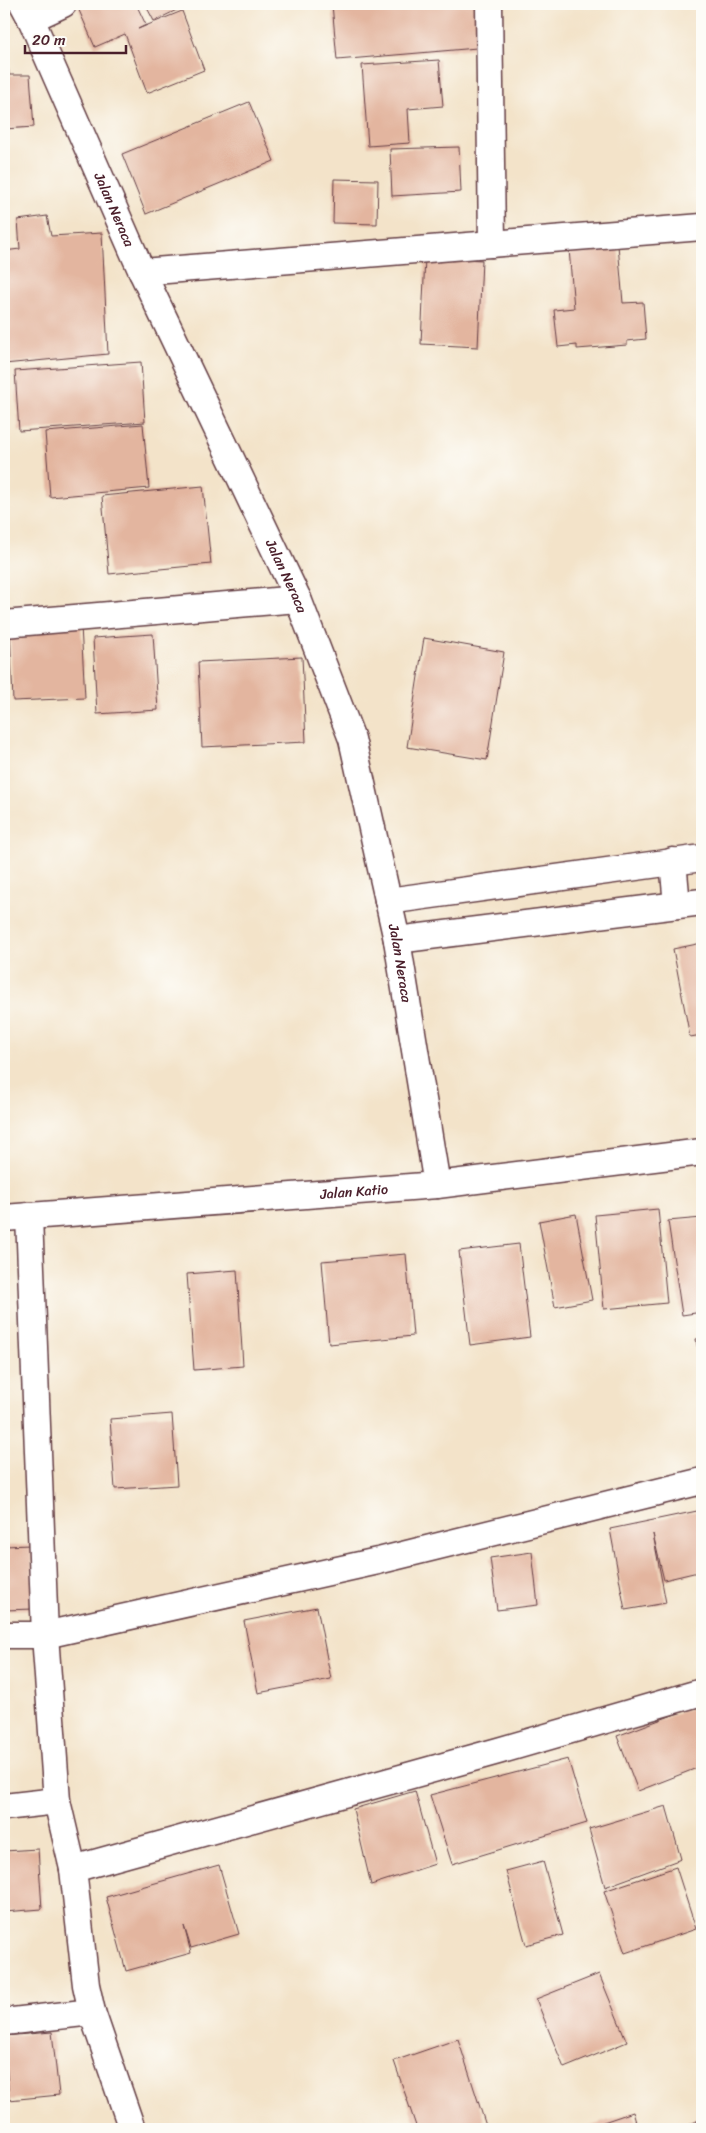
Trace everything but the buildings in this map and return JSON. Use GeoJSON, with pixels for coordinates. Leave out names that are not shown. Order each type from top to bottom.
{"type":"FeatureCollection","features":[{"type":"Feature","properties":{"kind":"street"},"geometry":{"type":"LineString","coordinates":[[27,11],[63,4]]}},
{"type":"Feature","properties":{"kind":"street"},"geometry":{"type":"LineString","coordinates":[[489,4],[492,244]]}},
{"type":"Feature","properties":{"kind":"street","name":"Jalan Neraca"},"geometry":{"type":"LineString","coordinates":[[27,11],[142,272],[298,599],[352,739],[397,940],[437,1185]]}},
{"type":"Feature","properties":{"kind":"street"},"geometry":{"type":"LineString","coordinates":[[142,272],[702,227]]}},
{"type":"Feature","properties":{"kind":"street"},"geometry":{"type":"LineString","coordinates":[[4,624],[298,599]]}},
{"type":"Feature","properties":{"kind":"street"},"geometry":{"type":"LineString","coordinates":[[388,901],[702,858]]}},
{"type":"Feature","properties":{"kind":"street"},"geometry":{"type":"LineString","coordinates":[[397,940],[690,904],[673,861]]}},
{"type":"Feature","properties":{"kind":"street","name":"Jalan Katio"},"geometry":{"type":"LineString","coordinates":[[4,1218],[437,1185],[702,1152]]}},
{"type":"Feature","properties":{"kind":"street"},"geometry":{"type":"LineString","coordinates":[[29,1216],[45,1635],[57,1801],[73,1869],[86,1985],[92,2012],[132,2129]]}},
{"type":"Feature","properties":{"kind":"street"},"geometry":{"type":"LineString","coordinates":[[4,1635],[45,1635],[378,1561],[702,1480]]}},
{"type":"Feature","properties":{"kind":"street"},"geometry":{"type":"LineString","coordinates":[[73,1869],[498,1751],[702,1692]]}},
{"type":"Feature","properties":{"kind":"street"},"geometry":{"type":"LineString","coordinates":[[4,1807],[57,1801]]}},
{"type":"Feature","properties":{"kind":"street"},"geometry":{"type":"LineString","coordinates":[[4,2022],[92,2012]]}}]}
